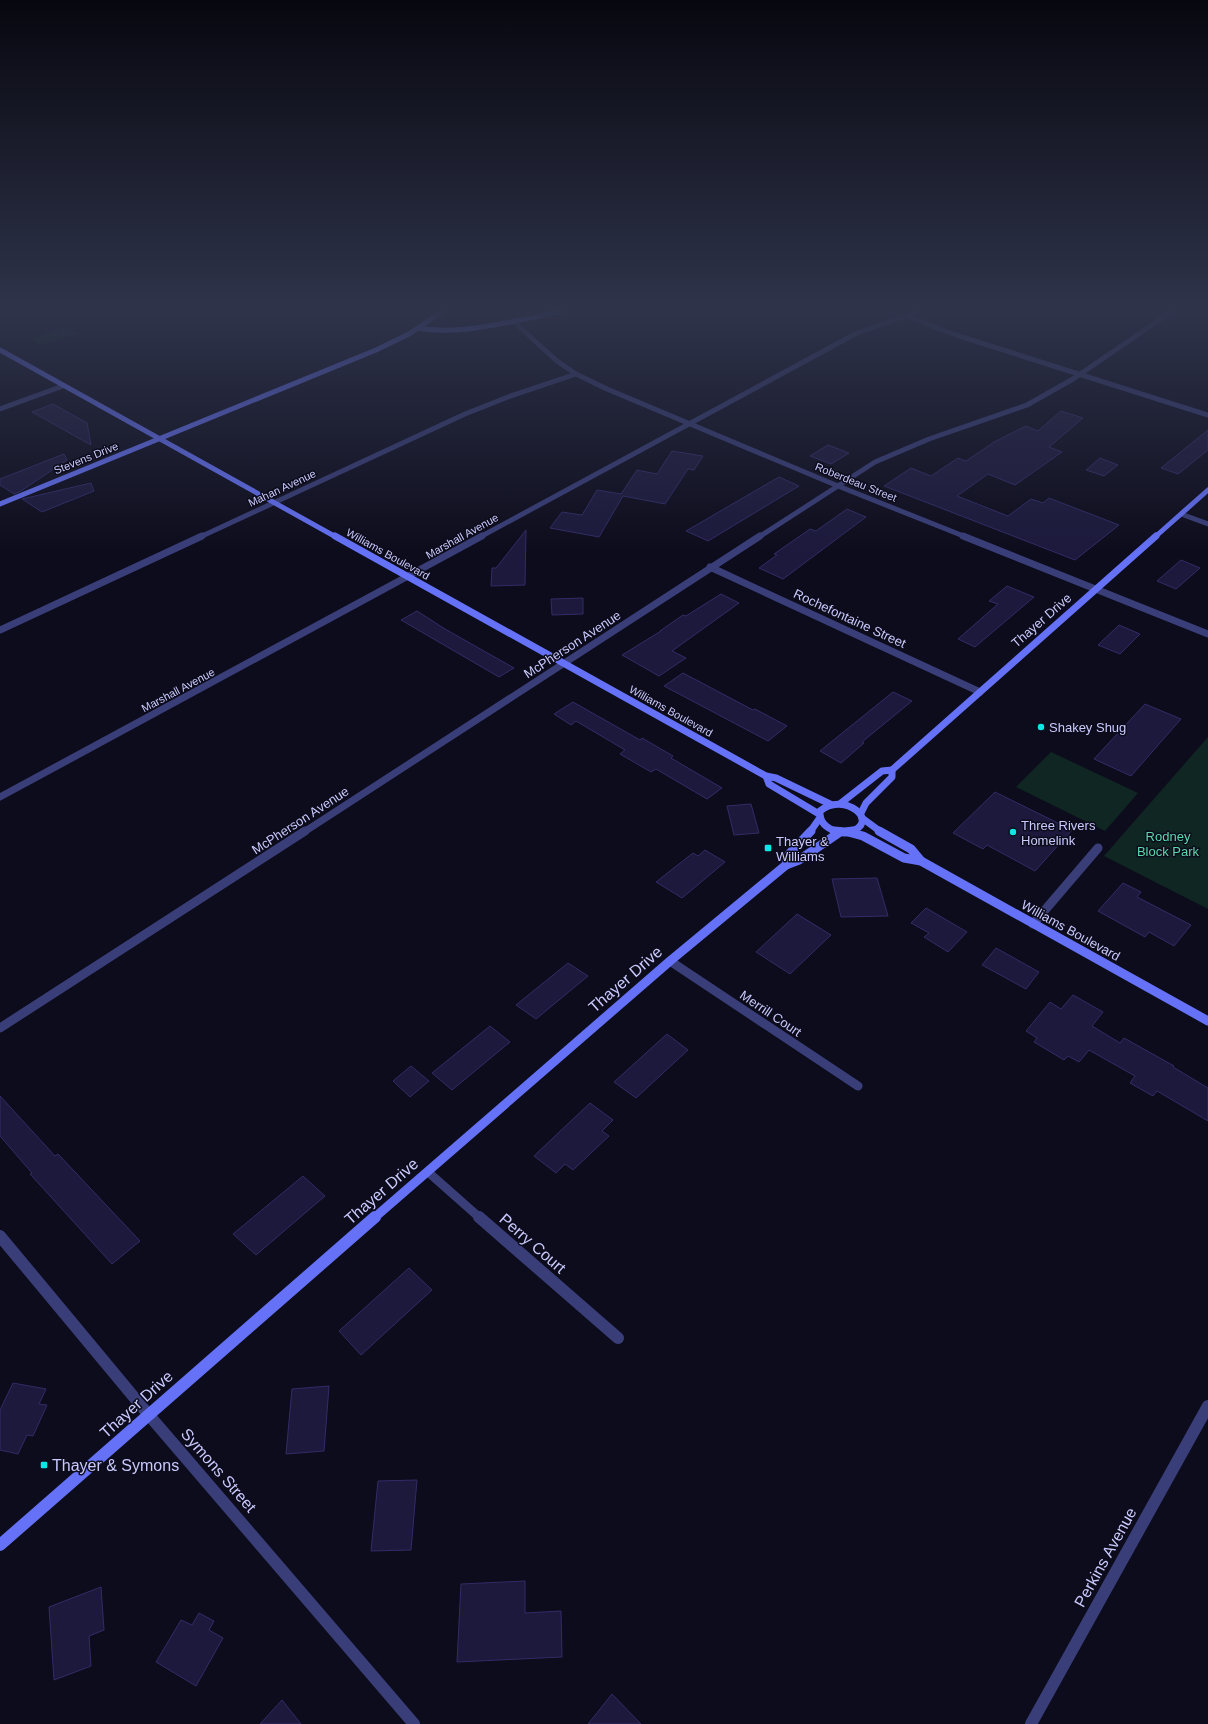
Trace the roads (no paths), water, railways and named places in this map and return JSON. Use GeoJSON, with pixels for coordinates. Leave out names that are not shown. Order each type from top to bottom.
{"type":"FeatureCollection","features":[{"type":"Feature","properties":{"kind":"street"},"geometry":{"type":"LineString","coordinates":[[0,409],[46,392]]}},
{"type":"Feature","properties":{"kind":"street","name":"Williams Boulevard"},"geometry":{"type":"LineString","coordinates":[[76,392],[766,776],[776,778],[830,804]]}},
{"type":"Feature","properties":{"kind":"street","name":"Stevens Drive"},"geometry":{"type":"LineString","coordinates":[[0,504],[273,392]]}},
{"type":"Feature","properties":{"kind":"street","name":"Mahan Avenue"},"geometry":{"type":"LineString","coordinates":[[0,630],[465,414],[521,392]]}},
{"type":"Feature","properties":{"kind":"street","name":"Roberdeau Street"},"geometry":{"type":"LineString","coordinates":[[615,392],[838,486],[1208,634]]}},
{"type":"Feature","properties":{"kind":"street","name":"Marshall Avenue"},"geometry":{"type":"LineString","coordinates":[[0,798],[409,577],[745,392]]}},
{"type":"Feature","properties":{"kind":"street","name":"McPherson Avenue"},"geometry":{"type":"LineString","coordinates":[[0,1028],[564,664],[710,567],[875,462],[929,439],[1027,405],[1051,392]]}},
{"type":"Feature","properties":{"kind":"street"},"geometry":{"type":"LineString","coordinates":[[1138,392],[1208,415]]}},
{"type":"Feature","properties":{"kind":"street","name":"Thayer Drive"},"geometry":{"type":"LineString","coordinates":[[841,803],[882,771],[892,770],[1208,490]]}},
{"type":"Feature","properties":{"kind":"street"},"geometry":{"type":"LineString","coordinates":[[1181,514],[1208,524]]}},
{"type":"Feature","properties":{"kind":"street","name":"Rochefontaine Street"},"geometry":{"type":"LineString","coordinates":[[710,567],[980,692]]}},
{"type":"Feature","properties":{"kind":"street","name":"Thayer Drive"},"geometry":{"type":"LineString","coordinates":[[862,816],[866,803],[892,777],[892,770]]}},
{"type":"Feature","properties":{"kind":"street","name":"Williams Boulevard"},"geometry":{"type":"LineString","coordinates":[[766,776],[769,784],[819,816]]}},
{"type":"Feature","properties":{"kind":"street"},"geometry":{"type":"LineString","coordinates":[[841,803],[851,805],[862,816],[859,827],[844,832],[827,828],[819,816],[824,806],[841,803]]}},
{"type":"Feature","properties":{"kind":"street","name":"Thayer Drive"},"geometry":{"type":"LineString","coordinates":[[786,865],[789,854],[808,835],[819,816]]}},
{"type":"Feature","properties":{"kind":"street","name":"Williams Boulevard"},"geometry":{"type":"LineString","coordinates":[[862,816],[871,826],[911,849],[922,861],[1208,1021]]}},
{"type":"Feature","properties":{"kind":"street","name":"Williams Boulevard"},"geometry":{"type":"LineString","coordinates":[[844,832],[863,836],[904,858],[922,861]]}},
{"type":"Feature","properties":{"kind":"street","name":"Thayer Drive"},"geometry":{"type":"LineString","coordinates":[[0,1545],[64,1491],[148,1414],[670,961],[786,865],[799,860],[844,832]]}},
{"type":"Feature","properties":{"kind":"street"},"geometry":{"type":"LineString","coordinates":[[1033,924],[1098,848]]}},
{"type":"Feature","properties":{"kind":"street","name":"Merrill Court"},"geometry":{"type":"LineString","coordinates":[[670,961],[858,1086]]}},
{"type":"Feature","properties":{"kind":"street","name":"Perry Court"},"geometry":{"type":"LineString","coordinates":[[428,1172],[618,1338]]}},
{"type":"Feature","properties":{"kind":"street","name":"Symons Street"},"geometry":{"type":"LineString","coordinates":[[0,1236],[148,1414],[414,1724]]}},
{"type":"Feature","properties":{"kind":"street","name":"Perkins Avenue"},"geometry":{"type":"LineString","coordinates":[[1031,1724],[1208,1406]]}},
{"type":"Feature","properties":{"kind":"place","name":"Shakey Shug"},"geometry":{"type":"Point","coordinates":[1041,727]}},
{"type":"Feature","properties":{"kind":"place","name":"Three Rivers Homelink"},"geometry":{"type":"Point","coordinates":[1013,832]}},
{"type":"Feature","properties":{"kind":"place","name":"Thayer & Williams"},"geometry":{"type":"Point","coordinates":[768,848]}},
{"type":"Feature","properties":{"kind":"place","name":"Thayer & Symons"},"geometry":{"type":"Point","coordinates":[44,1465]}},
{"type":"Feature","properties":{"kind":"park label","name":"Rodney Block Park"},"geometry":{"type":"Point","coordinates":[1168,844]}}]}
